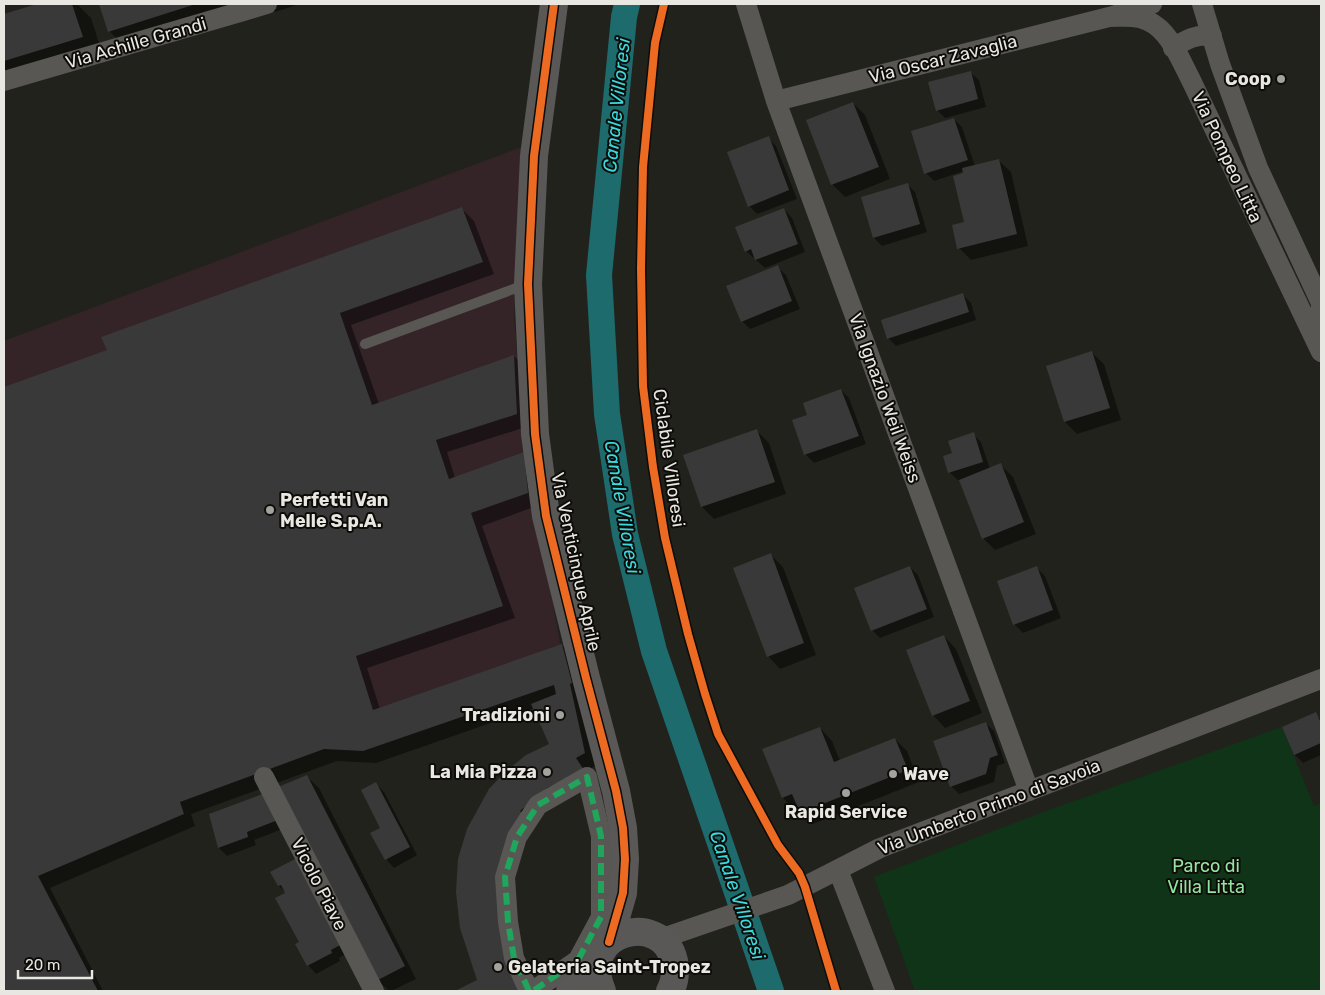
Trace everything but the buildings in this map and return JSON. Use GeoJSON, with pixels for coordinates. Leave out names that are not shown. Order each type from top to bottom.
{"type":"FeatureCollection","features":[{"type":"Feature","properties":{"kind":"street","name":"Via Achille Grandi"},"geometry":{"type":"LineString","coordinates":[[4,81],[267,4]]}},
{"type":"Feature","properties":{"kind":"street","name":"Via Venticinque Aprile"},"geometry":{"type":"LineString","coordinates":[[554,4],[534,156],[528,284],[535,434],[546,516],[616,790],[623,828],[625,860],[622,893],[610,942],[599,957],[599,979]]}},
{"type":"Feature","properties":{"kind":"street","name":"Via Ignazio Weil Weiss"},"geometry":{"type":"LineString","coordinates":[[746,4],[776,101],[1029,791]]}},
{"type":"Feature","properties":{"kind":"street","name":"Via Oscar Zavaglia"},"geometry":{"type":"LineString","coordinates":[[776,101],[1109,17],[1152,4]]}},
{"type":"Feature","properties":{"kind":"street","name":"Via Pompeo Litta"},"geometry":{"type":"LineString","coordinates":[[1202,4],[1258,168],[1321,303],[1321,352]]}},
{"type":"Feature","properties":{"kind":"street","name":"Via Oscar Zavaglia"},"geometry":{"type":"LineString","coordinates":[[1109,17],[1133,17],[1148,21],[1160,29],[1173,48]]}},
{"type":"Feature","properties":{"kind":"street"},"geometry":{"type":"LineString","coordinates":[[1173,48],[1188,38],[1201,34],[1212,36]]}},
{"type":"Feature","properties":{"kind":"street","name":"Via Pompeo Litta"},"geometry":{"type":"LineString","coordinates":[[1173,48],[1190,78],[1321,352]]}},
{"type":"Feature","properties":{"kind":"street"},"geometry":{"type":"LineString","coordinates":[[1298,304],[1308,306],[1321,303]]}},
{"type":"Feature","properties":{"kind":"street","name":"Via Umberto Primo di Savoia"},"geometry":{"type":"LineString","coordinates":[[651,936],[687,929],[788,895],[880,848],[1321,679]]}},
{"type":"Feature","properties":{"kind":"street","name":"Vicolo Piave"},"geometry":{"type":"LineString","coordinates":[[264,777],[374,991]]}},
{"type":"Feature","properties":{"kind":"street"},"geometry":{"type":"LineString","coordinates":[[587,777],[601,836],[601,917],[578,960],[531,991],[514,958],[508,922],[505,877],[517,837],[538,805],[587,777]]}},
{"type":"Feature","properties":{"kind":"street"},"geometry":{"type":"LineString","coordinates":[[838,870],[885,991]]}},
{"type":"Feature","properties":{"kind":"street","name":"Via Venticinque Aprile"},"geometry":{"type":"LineString","coordinates":[[622,893],[632,915],[651,936],[668,947],[673,957],[675,968],[675,987]]}},
{"type":"Feature","properties":{"kind":"street"},"geometry":{"type":"LineString","coordinates":[[610,942],[630,932],[651,936]]}},
{"type":"Feature","properties":{"kind":"street"},"geometry":{"type":"LineString","coordinates":[[570,991],[599,979]]}},
{"type":"Feature","properties":{"kind":"lane"},"geometry":{"type":"LineString","coordinates":[[366,344],[528,284]]}},
{"type":"Feature","properties":{"kind":"shaded area","name":"Perfetti Van Melle S.p.A."},"geometry":{"type":"Polygon","coordinates":[[[522,147],[514,317],[524,440],[560,644],[562,644],[572,683],[555,690],[554,685],[324,749],[180,802],[39,876],[98,991],[4,991],[4,341],[522,147]]]}},
{"type":"Feature","properties":{"kind":"green space","name":"Parco di Villa Litta"},"geometry":{"type":"Polygon","coordinates":[[[1282,727],[1314,806],[1321,803],[1321,991],[915,991],[874,877],[1043,812],[1282,727]]]}},
{"type":"Feature","properties":{"kind":"waterway","name":"Canale Villoresi"},"geometry":{"type":"LineString","coordinates":[[627,4],[624,17],[599,275],[607,414],[625,534],[654,651],[771,991]]}},
{"type":"Feature","properties":{"kind":"marked path"},"geometry":{"type":"LineString","coordinates":[[529,991],[514,958],[508,922],[505,877],[517,837],[538,805],[587,777],[601,836],[601,917],[578,960],[533,991]]}},
{"type":"Feature","properties":{"kind":"cycle path"},"geometry":{"type":"LineString","coordinates":[[554,4],[534,156],[528,284],[535,434],[546,516],[616,791],[623,828],[625,859],[623,893],[609,942]]}},
{"type":"Feature","properties":{"kind":"cycle path","name":"Ciclabile Villoresi"},"geometry":{"type":"LineString","coordinates":[[664,4],[655,43],[643,167],[641,269],[643,386],[653,467],[665,538],[688,634],[718,734],[778,845],[799,873],[805,887],[836,991]]}},
{"type":"Feature","properties":{"kind":"place","name":"Coop"},"geometry":{"type":"Point","coordinates":[1281,79]}},
{"type":"Feature","properties":{"kind":"place","name":"Perfetti Van Melle S.p.A."},"geometry":{"type":"Point","coordinates":[270,510]}},
{"type":"Feature","properties":{"kind":"place","name":"Tradizioni"},"geometry":{"type":"Point","coordinates":[560,715]}},
{"type":"Feature","properties":{"kind":"place","name":"La Mia Pizza"},"geometry":{"type":"Point","coordinates":[547,772]}},
{"type":"Feature","properties":{"kind":"place","name":"Wave"},"geometry":{"type":"Point","coordinates":[893,774]}},
{"type":"Feature","properties":{"kind":"place","name":"Rapid Service"},"geometry":{"type":"Point","coordinates":[846,793]}},
{"type":"Feature","properties":{"kind":"place","name":"Gelateria Saint-Tropez"},"geometry":{"type":"Point","coordinates":[498,967]}}]}
